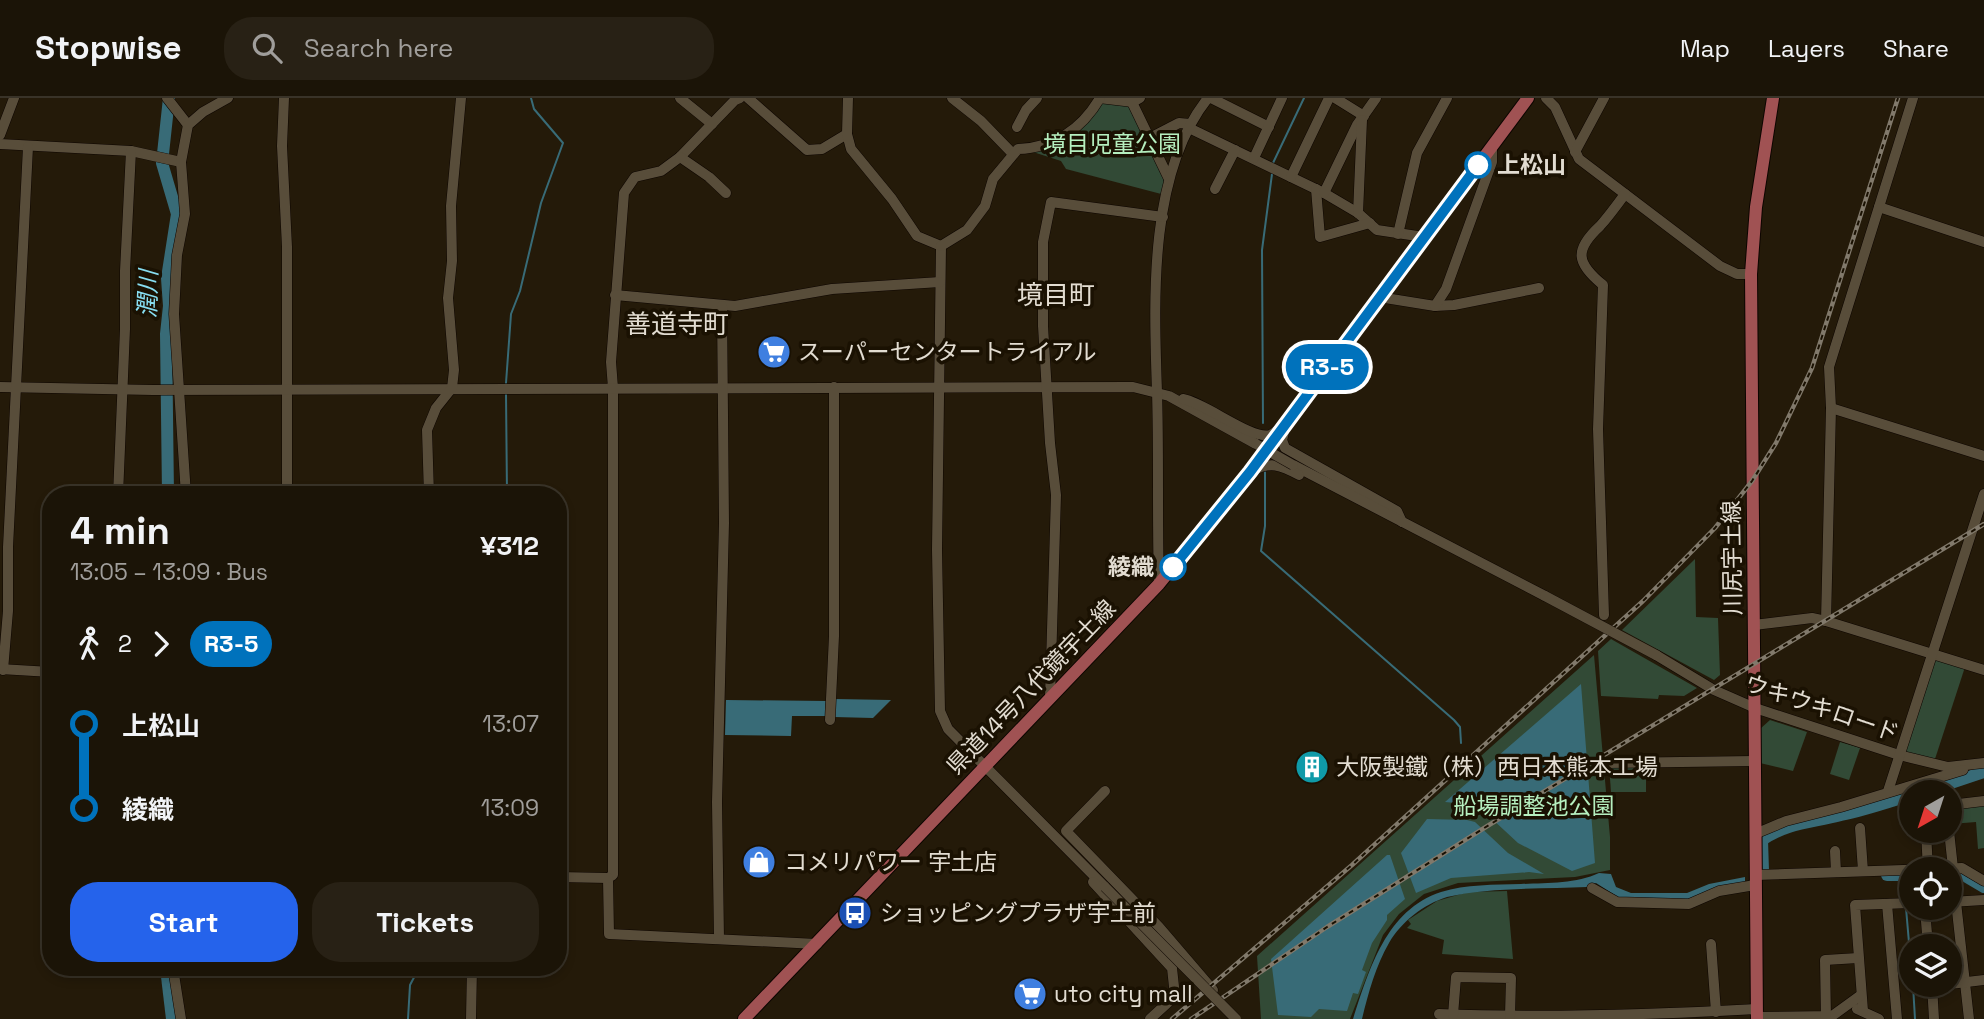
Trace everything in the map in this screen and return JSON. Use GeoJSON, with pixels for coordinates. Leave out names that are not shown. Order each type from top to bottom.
{"type":"FeatureCollection","features":[{"type":"Feature","properties":{"kind":"main road","name":"県道14号八代鏡宇土線"},"geometry":{"type":"LineString","coordinates":[[744,1019],[1159,584],[1250,472],[1528,98]]}},
{"type":"Feature","properties":{"kind":"main road","name":"川尻宇土線"},"geometry":{"type":"LineString","coordinates":[[1757,1015],[1751,274],[1756,207],[1773,98]]}},
{"type":"Feature","properties":{"kind":"street"},"geometry":{"type":"LineString","coordinates":[[0,135],[14,98]]}},
{"type":"Feature","properties":{"kind":"street"},"geometry":{"type":"LineString","coordinates":[[186,486],[174,314],[177,255],[185,214],[178,162],[188,125],[203,112],[228,98]]}},
{"type":"Feature","properties":{"kind":"street"},"geometry":{"type":"LineString","coordinates":[[284,98],[282,146],[287,247],[287,486]]}},
{"type":"Feature","properties":{"kind":"street"},"geometry":{"type":"LineString","coordinates":[[429,486],[427,430],[436,408],[452,388],[454,356],[448,298],[452,261],[451,206],[461,98]]}},
{"type":"Feature","properties":{"kind":"street"},"geometry":{"type":"LineString","coordinates":[[680,98],[712,124]]}},
{"type":"Feature","properties":{"kind":"street"},"geometry":{"type":"LineString","coordinates":[[740,98],[680,157],[661,171],[635,177],[624,193],[611,362],[609,934],[817,944]]}},
{"type":"Feature","properties":{"kind":"street"},"geometry":{"type":"LineString","coordinates":[[748,98],[807,150],[822,149],[847,134]]}},
{"type":"Feature","properties":{"kind":"street"},"geometry":{"type":"LineString","coordinates":[[848,98],[847,134],[851,149],[892,199],[917,236],[941,246]]}},
{"type":"Feature","properties":{"kind":"street"},"geometry":{"type":"LineString","coordinates":[[952,98],[981,121],[1013,154]]}},
{"type":"Feature","properties":{"kind":"street"},"geometry":{"type":"LineString","coordinates":[[1017,127],[1026,110],[1037,98]]}},
{"type":"Feature","properties":{"kind":"street"},"geometry":{"type":"LineString","coordinates":[[941,246],[968,229],[985,206],[993,179],[1018,149],[1055,142],[1083,121],[1100,98],[1134,99],[1169,180]]}},
{"type":"Feature","properties":{"kind":"street"},"geometry":{"type":"LineString","coordinates":[[1159,584],[1156,283],[1169,180],[1189,126],[1210,98],[1269,127]]}},
{"type":"Feature","properties":{"kind":"street"},"geometry":{"type":"LineString","coordinates":[[1254,158],[1282,98]]}},
{"type":"Feature","properties":{"kind":"street"},"geometry":{"type":"LineString","coordinates":[[1291,177],[1329,98]]}},
{"type":"Feature","properties":{"kind":"street"},"geometry":{"type":"LineString","coordinates":[[1335,98],[1363,117]]}},
{"type":"Feature","properties":{"kind":"street"},"geometry":{"type":"LineString","coordinates":[[1370,223],[1320,237],[1320,191],[1357,125],[1376,98]]}},
{"type":"Feature","properties":{"kind":"street"},"geometry":{"type":"LineString","coordinates":[[1398,234],[1417,153],[1447,98]]}},
{"type":"Feature","properties":{"kind":"street"},"geometry":{"type":"LineString","coordinates":[[1546,98],[1555,107],[1579,159],[1720,266],[1737,274],[1751,274]]}},
{"type":"Feature","properties":{"kind":"street"},"geometry":{"type":"LineString","coordinates":[[1575,152],[1604,98]]}},
{"type":"Feature","properties":{"kind":"street"},"geometry":{"type":"LineString","coordinates":[[1826,621],[1831,408],[1829,367],[1913,98]]}},
{"type":"Feature","properties":{"kind":"street"},"geometry":{"type":"LineString","coordinates":[[170,102],[188,125]]}},
{"type":"Feature","properties":{"kind":"street"},"geometry":{"type":"LineString","coordinates":[[1358,213],[1363,117]]}},
{"type":"Feature","properties":{"kind":"street"},"geometry":{"type":"LineString","coordinates":[[1150,138],[1180,123],[1189,126],[1320,191],[1358,213],[1377,230],[1424,237]]}},
{"type":"Feature","properties":{"kind":"street"},"geometry":{"type":"LineString","coordinates":[[0,144],[131,151],[178,162]]}},
{"type":"Feature","properties":{"kind":"street"},"geometry":{"type":"LineString","coordinates":[[28,146],[8,547],[9,611],[1,669],[42,671]]}},
{"type":"Feature","properties":{"kind":"street"},"geometry":{"type":"LineString","coordinates":[[1435,306],[1446,289],[1492,162],[1492,146]]}},
{"type":"Feature","properties":{"kind":"street"},"geometry":{"type":"LineString","coordinates":[[1215,189],[1235,149]]}},
{"type":"Feature","properties":{"kind":"street"},"geometry":{"type":"LineString","coordinates":[[118,486],[131,151]]}},
{"type":"Feature","properties":{"kind":"street"},"geometry":{"type":"LineString","coordinates":[[680,157],[709,177],[726,193]]}},
{"type":"Feature","properties":{"kind":"street"},"geometry":{"type":"LineString","coordinates":[[1604,615],[1598,429],[1603,285],[1583,266],[1580,257],[1592,232],[1625,194]]}},
{"type":"Feature","properties":{"kind":"street"},"geometry":{"type":"LineString","coordinates":[[1050,698],[1056,495],[1050,443],[1043,242],[1051,202],[1163,217]]}},
{"type":"Feature","properties":{"kind":"street"},"geometry":{"type":"LineString","coordinates":[[1879,207],[1984,242]]}},
{"type":"Feature","properties":{"kind":"street"},"geometry":{"type":"LineString","coordinates":[[941,246],[937,550],[940,711],[948,729],[1238,1019]]}},
{"type":"Feature","properties":{"kind":"street"},"geometry":{"type":"LineString","coordinates":[[615,295],[735,306],[832,289],[940,282]]}},
{"type":"Feature","properties":{"kind":"street"},"geometry":{"type":"LineString","coordinates":[[1379,298],[1435,306],[1454,305],[1539,288]]}},
{"type":"Feature","properties":{"kind":"street"},"geometry":{"type":"LineString","coordinates":[[719,939],[718,802],[724,523],[722,306]]}},
{"type":"Feature","properties":{"kind":"street"},"geometry":{"type":"LineString","coordinates":[[0,387],[153,390],[1133,387],[1199,404],[1261,435],[1273,433],[1285,424]]}},
{"type":"Feature","properties":{"kind":"street"},"geometry":{"type":"LineString","coordinates":[[830,720],[834,636],[834,387]]}},
{"type":"Feature","properties":{"kind":"street"},"geometry":{"type":"LineString","coordinates":[[1169,396],[1402,522]]}},
{"type":"Feature","properties":{"kind":"street"},"geometry":{"type":"LineString","coordinates":[[1831,408],[1984,456]]}},
{"type":"Feature","properties":{"kind":"street"},"geometry":{"type":"LineString","coordinates":[[1285,424],[1282,440],[1285,448],[1397,511],[1402,522]]}},
{"type":"Feature","properties":{"kind":"street"},"geometry":{"type":"LineString","coordinates":[[1250,472],[1264,465],[1275,464],[1350,503],[1372,512],[1385,513]]}},
{"type":"Feature","properties":{"kind":"street"},"geometry":{"type":"LineString","coordinates":[[1888,791],[1984,494]]}},
{"type":"Feature","properties":{"kind":"street","name":"ウキウキロード"},"geometry":{"type":"LineString","coordinates":[[1402,522],[1656,655],[1714,690],[1755,708],[1899,755],[1948,767],[1984,764]]}},
{"type":"Feature","properties":{"kind":"street"},"geometry":{"type":"LineString","coordinates":[[1754,625],[1812,618],[1984,670]]}},
{"type":"Feature","properties":{"kind":"street"},"geometry":{"type":"LineString","coordinates":[[1609,763],[1754,761]]}},
{"type":"Feature","properties":{"kind":"street"},"geometry":{"type":"LineString","coordinates":[[1755,834],[1786,821],[1984,764]]}},
{"type":"Feature","properties":{"kind":"street"},"geometry":{"type":"LineString","coordinates":[[1105,791],[1066,831],[1159,927],[1238,1019]]}},
{"type":"Feature","properties":{"kind":"street"},"geometry":{"type":"LineString","coordinates":[[1962,804],[1984,801]]}},
{"type":"Feature","properties":{"kind":"street"},"geometry":{"type":"LineString","coordinates":[[1860,828],[1863,871]]}},
{"type":"Feature","properties":{"kind":"street"},"geometry":{"type":"LineString","coordinates":[[1065,846],[1102,895],[1172,968],[1175,996],[1150,1019]]}},
{"type":"Feature","properties":{"kind":"street"},"geometry":{"type":"LineString","coordinates":[[1835,851],[1836,872]]}},
{"type":"Feature","properties":{"kind":"street"},"geometry":{"type":"LineString","coordinates":[[1962,867],[1984,881]]}},
{"type":"Feature","properties":{"kind":"street"},"geometry":{"type":"LineString","coordinates":[[1592,888],[1617,902],[1689,904],[1755,880],[1836,872],[1899,870]]}},
{"type":"Feature","properties":{"kind":"street"},"geometry":{"type":"LineString","coordinates":[[567,877],[610,877]]}},
{"type":"Feature","properties":{"kind":"street"},"geometry":{"type":"LineString","coordinates":[[1962,901],[1984,900]]}},
{"type":"Feature","properties":{"kind":"street"},"geometry":{"type":"LineString","coordinates":[[1887,904],[1897,1019]]}},
{"type":"Feature","properties":{"kind":"street"},"geometry":{"type":"LineString","coordinates":[[1863,1012],[1855,905],[1899,904]]}},
{"type":"Feature","properties":{"kind":"street"},"geometry":{"type":"LineString","coordinates":[[1956,920],[1969,1019]]}},
{"type":"Feature","properties":{"kind":"street"},"geometry":{"type":"LineString","coordinates":[[1711,944],[1716,1012]]}},
{"type":"Feature","properties":{"kind":"street"},"geometry":{"type":"LineString","coordinates":[[1824,1018],[1825,960],[1858,958]]}},
{"type":"Feature","properties":{"kind":"street"},"geometry":{"type":"LineString","coordinates":[[174,976],[181,1019]]}},
{"type":"Feature","properties":{"kind":"street"},"geometry":{"type":"LineString","coordinates":[[471,1019],[472,976]]}},
{"type":"Feature","properties":{"kind":"street"},"geometry":{"type":"LineString","coordinates":[[1454,1015],[1456,976],[1511,978],[1510,1017]]}},
{"type":"Feature","properties":{"kind":"street"},"geometry":{"type":"LineString","coordinates":[[1962,982],[1984,980]]}},
{"type":"Feature","properties":{"kind":"street"},"geometry":{"type":"LineString","coordinates":[[1439,1014],[1510,1017],[1641,1016],[1716,1012],[1824,1018],[1850,1005],[1861,995]]}},
{"type":"Feature","properties":{"kind":"street"},"geometry":{"type":"LineString","coordinates":[[1933,997],[1934,1019]]}},
{"type":"Feature","properties":{"kind":"street"},"geometry":{"type":"LineString","coordinates":[[1850,1005],[1879,1019]]}},
{"type":"Feature","properties":{"kind":"green space","name":"境目児童公園"},"geometry":{"type":"Polygon","coordinates":[[[1100,99],[1133,102],[1169,179],[1165,195],[1066,169],[1061,161],[1033,152],[1054,142],[1100,99]]]}},
{"type":"Feature","properties":{"kind":"green space"},"geometry":{"type":"Polygon","coordinates":[[[1695,559],[1696,617],[1718,618],[1720,675],[1714,680],[1622,630],[1695,559]]]}},
{"type":"Feature","properties":{"kind":"green space"},"geometry":{"type":"Polygon","coordinates":[[[1611,639],[1697,688],[1684,696],[1659,695],[1658,699],[1601,696],[1598,651],[1611,639]]]}},
{"type":"Feature","properties":{"kind":"green space","name":"船場調整池公園"},"geometry":{"type":"Polygon","coordinates":[[[1594,655],[1610,837],[1610,870],[1575,877],[1458,883],[1424,894],[1399,914],[1383,935],[1350,1019],[1261,1019],[1257,956],[1594,655]]]}},
{"type":"Feature","properties":{"kind":"green space"},"geometry":{"type":"Polygon","coordinates":[[[1935,658],[1965,667],[1935,759],[1903,752],[1935,658]]]}},
{"type":"Feature","properties":{"kind":"green space"},"geometry":{"type":"Polygon","coordinates":[[[1770,720],[1807,732],[1793,771],[1760,763],[1760,729],[1770,720]]]}},
{"type":"Feature","properties":{"kind":"green space"},"geometry":{"type":"Polygon","coordinates":[[[1840,742],[1860,748],[1849,780],[1830,774],[1840,742]]]}},
{"type":"Feature","properties":{"kind":"green space"},"geometry":{"type":"Polygon","coordinates":[[[1646,764],[1646,792],[1611,792],[1609,765],[1646,764]]]}},
{"type":"Feature","properties":{"kind":"green space"},"geometry":{"type":"Polygon","coordinates":[[[1984,804],[1984,848],[1978,849],[1976,822],[1962,823],[1962,806],[1984,804]]]}},
{"type":"Feature","properties":{"kind":"green space"},"geometry":{"type":"Polygon","coordinates":[[[1507,891],[1513,959],[1442,954],[1444,940],[1407,928],[1411,924],[1408,920],[1437,901],[1468,892],[1507,891]]]}},
{"type":"Feature","properties":{"kind":"water"},"geometry":{"type":"Polygon","coordinates":[[[1581,684],[1595,863],[1572,871],[1518,843],[1477,805],[1445,802],[1581,684]]]}},
{"type":"Feature","properties":{"kind":"water"},"geometry":{"type":"Polygon","coordinates":[[[835,699],[891,700],[873,718],[834,717],[835,699]]]}},
{"type":"Feature","properties":{"kind":"water"},"geometry":{"type":"Polygon","coordinates":[[[726,700],[826,701],[825,716],[792,716],[791,736],[725,735],[726,700]]]}},
{"type":"Feature","properties":{"kind":"water"},"geometry":{"type":"Polygon","coordinates":[[[1427,819],[1475,822],[1508,853],[1544,874],[1529,872],[1451,878],[1416,893],[1401,853],[1427,819]]]}},
{"type":"Feature","properties":{"kind":"water"},"geometry":{"type":"Polygon","coordinates":[[[1390,855],[1405,899],[1387,915],[1387,920],[1372,943],[1362,970],[1366,972],[1358,994],[1353,993],[1347,1011],[1319,1009],[1311,1017],[1278,1015],[1271,959],[1390,855]]]}},
{"type":"Feature","properties":{"kind":"water"},"geometry":{"type":"Polygon","coordinates":[[[1599,873],[1611,874],[1616,887],[1631,893],[1687,893],[1709,884],[1745,877],[1745,883],[1688,900],[1621,899],[1596,883],[1587,887],[1498,890],[1438,900],[1422,909],[1394,935],[1376,970],[1362,1019],[1353,1019],[1382,944],[1406,913],[1422,901],[1441,892],[1460,888],[1561,882],[1599,873]]]}},
{"type":"Feature","properties":{"kind":"waterway","name":"潤川"},"geometry":{"type":"LineString","coordinates":[[168,486],[167,278],[177,214],[162,163],[169,98]]}},
{"type":"Feature","properties":{"kind":"waterway"},"geometry":{"type":"LineString","coordinates":[[506,383],[511,314],[520,291],[541,203],[563,143],[534,109],[531,98]]}},
{"type":"Feature","properties":{"kind":"waterway"},"geometry":{"type":"LineString","coordinates":[[1273,163],[1304,98]]}},
{"type":"Feature","properties":{"kind":"waterway"},"geometry":{"type":"LineString","coordinates":[[1263,423],[1262,250],[1272,174]]}},
{"type":"Feature","properties":{"kind":"waterway"},"geometry":{"type":"LineString","coordinates":[[506,394],[507,486]]}},
{"type":"Feature","properties":{"kind":"waterway"},"geometry":{"type":"LineString","coordinates":[[1265,472],[1265,526],[1261,551],[1454,720],[1460,727],[1461,743]]}},
{"type":"Feature","properties":{"kind":"waterway"},"geometry":{"type":"LineString","coordinates":[[1960,780],[1984,772]]}},
{"type":"Feature","properties":{"kind":"waterway"},"geometry":{"type":"LineString","coordinates":[[1763,871],[1762,840],[1772,834],[1791,826],[1859,811],[1899,799]]}},
{"type":"Feature","properties":{"kind":"waterway"},"geometry":{"type":"LineString","coordinates":[[1962,874],[1984,887]]}},
{"type":"Feature","properties":{"kind":"waterway"},"geometry":{"type":"LineString","coordinates":[[1887,875],[1899,875]]}},
{"type":"Feature","properties":{"kind":"waterway"},"geometry":{"type":"LineString","coordinates":[[1907,920],[1908,934]]}},
{"type":"Feature","properties":{"kind":"waterway","name":"潤川"},"geometry":{"type":"LineString","coordinates":[[167,976],[172,1019]]}},
{"type":"Feature","properties":{"kind":"waterway"},"geometry":{"type":"LineString","coordinates":[[408,1019],[410,985],[415,976]]}},
{"type":"Feature","properties":{"kind":"waterway"},"geometry":{"type":"LineString","coordinates":[[1914,997],[1915,1019]]}},
{"type":"Feature","properties":{"kind":"railway"},"geometry":{"type":"LineString","coordinates":[[1172,1019],[1352,865],[1643,601],[1715,528],[1752,481],[1776,443],[1812,368],[1898,98]]}},
{"type":"Feature","properties":{"kind":"railway"},"geometry":{"type":"LineString","coordinates":[[1191,1019],[1327,927],[1489,825],[1984,524]]}},
{"type":"Feature","properties":{"kind":"bus line","name":"R3-5"},"geometry":{"type":"LineString","coordinates":[[1173,567],[1220,512],[1478,165]]}},
{"type":"Feature","properties":{"kind":"place","name":"上松山"},"geometry":{"type":"Point","coordinates":[1478,165]}},
{"type":"Feature","properties":{"kind":"place","name":"スーパーセンタートライアル"},"geometry":{"type":"Point","coordinates":[774,352]}},
{"type":"Feature","properties":{"kind":"place","name":"綾織"},"geometry":{"type":"Point","coordinates":[1173,567]}},
{"type":"Feature","properties":{"kind":"place","name":"大阪製鐵（株）西日本熊本工場"},"geometry":{"type":"Point","coordinates":[1312,767]}},
{"type":"Feature","properties":{"kind":"place","name":"コメリパワー 宇土店"},"geometry":{"type":"Point","coordinates":[759,862]}},
{"type":"Feature","properties":{"kind":"place","name":"ショッピングプラザ宇土前"},"geometry":{"type":"Point","coordinates":[855,913]}},
{"type":"Feature","properties":{"kind":"place","name":"uto city mall"},"geometry":{"type":"Point","coordinates":[1030,994]}},
{"type":"Feature","properties":{"kind":"district","name":"境目町"},"geometry":{"type":"Point","coordinates":[1056,295]}},
{"type":"Feature","properties":{"kind":"district","name":"善道寺町"},"geometry":{"type":"Point","coordinates":[677,324]}}]}
